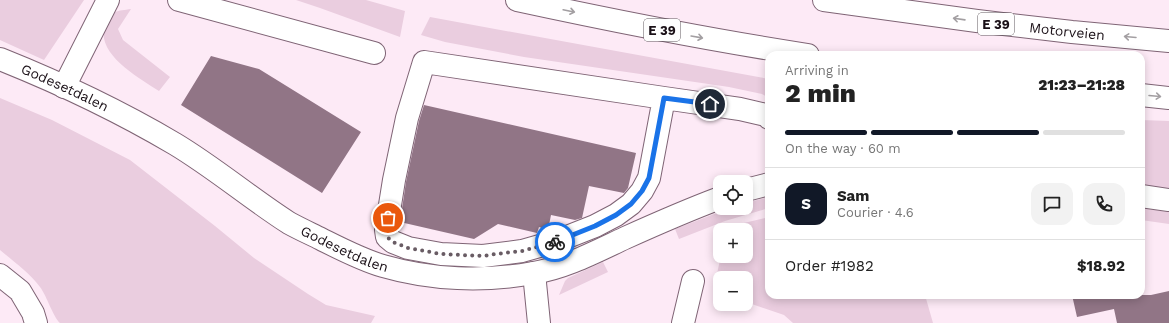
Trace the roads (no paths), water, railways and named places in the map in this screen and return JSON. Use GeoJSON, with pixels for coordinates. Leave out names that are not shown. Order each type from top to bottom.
{"type":"FeatureCollection","features":[{"type":"Feature","properties":{"kind":"main road"},"geometry":{"type":"LineString","coordinates":[[64,87],[108,0]]}},
{"type":"Feature","properties":{"kind":"main road"},"geometry":{"type":"LineString","coordinates":[[179,0],[374,53]]}},
{"type":"Feature","properties":{"kind":"main road","name":"E 39"},"geometry":{"type":"LineString","coordinates":[[517,0],[652,28],[780,51]]}},
{"type":"Feature","properties":{"kind":"main road","name":"Motorveien"},"geometry":{"type":"LineString","coordinates":[[824,0],[977,22],[1169,41]]}},
{"type":"Feature","properties":{"kind":"main road","name":"Godesetdalen"},"geometry":{"type":"LineString","coordinates":[[0,59],[64,87],[120,114],[174,144],[219,172],[290,223],[360,258],[381,266],[410,273],[439,277],[478,278],[508,277],[553,269],[713,201]]}},
{"type":"Feature","properties":{"kind":"main road"},"geometry":{"type":"LineString","coordinates":[[664,98],[649,178],[642,191],[631,204],[616,215],[595,226],[557,241],[522,251],[483,256],[441,254],[408,248],[393,242],[387,237],[386,230],[393,187],[407,118],[424,62],[740,109],[765,115]]}},
{"type":"Feature","properties":{"kind":"main road"},"geometry":{"type":"LineString","coordinates":[[1145,95],[1169,98]]}},
{"type":"Feature","properties":{"kind":"main road"},"geometry":{"type":"LineString","coordinates":[[753,188],[765,185]]}},
{"type":"Feature","properties":{"kind":"main road"},"geometry":{"type":"LineString","coordinates":[[1145,197],[1169,200]]}},
{"type":"Feature","properties":{"kind":"main road"},"geometry":{"type":"LineString","coordinates":[[534,273],[539,323]]}},
{"type":"Feature","properties":{"kind":"main road"},"geometry":{"type":"LineString","coordinates":[[0,276],[20,291],[33,313],[36,323]]}},
{"type":"Feature","properties":{"kind":"main road"},"geometry":{"type":"LineString","coordinates":[[683,323],[693,281]]}}]}
